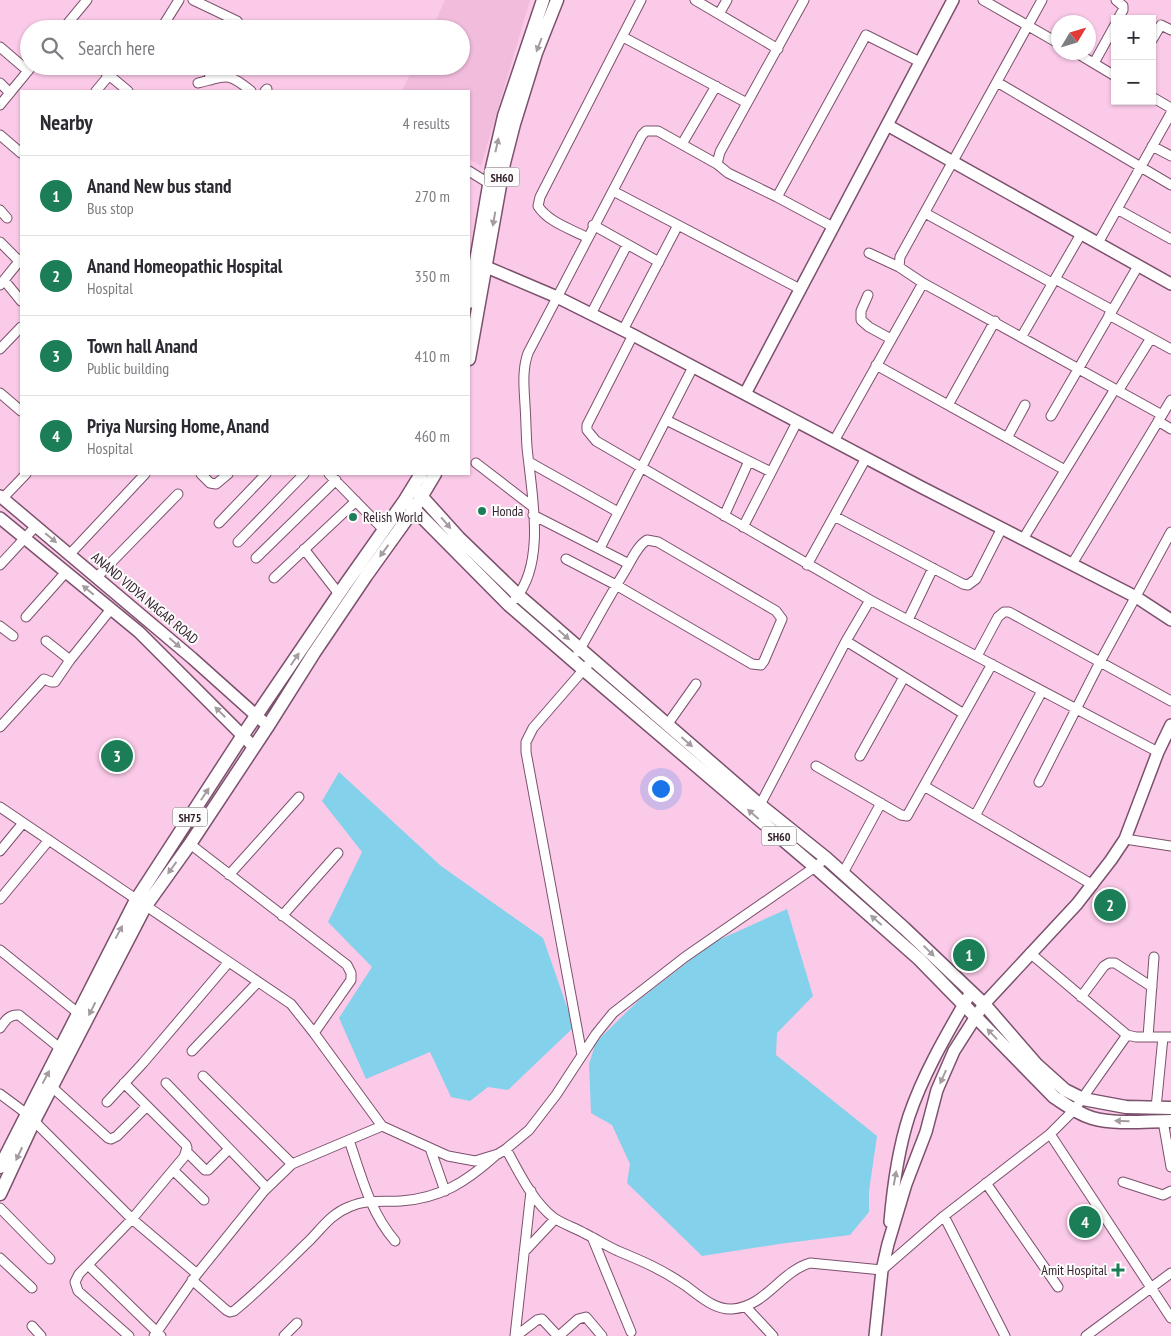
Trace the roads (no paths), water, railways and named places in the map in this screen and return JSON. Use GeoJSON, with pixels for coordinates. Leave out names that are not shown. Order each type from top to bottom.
{"type":"FeatureCollection","features":[{"type":"Feature","properties":{"kind":"main road","name":"SH60"},"geometry":{"type":"LineString","coordinates":[[470,351],[481,264],[495,187],[504,116],[544,0]]}},
{"type":"Feature","properties":{"kind":"main road","name":"SH60"},"geometry":{"type":"LineString","coordinates":[[495,187],[536,53],[557,0]]}},
{"type":"Feature","properties":{"kind":"main road","name":"SH60"},"geometry":{"type":"LineString","coordinates":[[470,299],[481,264]]}},
{"type":"Feature","properties":{"kind":"main road"},"geometry":{"type":"LineString","coordinates":[[418,492],[421,475]]}},
{"type":"Feature","properties":{"kind":"main road"},"geometry":{"type":"LineString","coordinates":[[418,492],[433,475]]}},
{"type":"Feature","properties":{"kind":"main road","name":"SH60"},"geometry":{"type":"LineString","coordinates":[[418,492],[514,600],[572,660],[588,665],[667,725],[826,858],[904,928],[984,1004],[1036,1064],[1065,1090],[1083,1099],[1126,1107],[1171,1108]]}},
{"type":"Feature","properties":{"kind":"main road","name":"SH75"},"geometry":{"type":"LineString","coordinates":[[0,1167],[52,1086],[141,904],[190,844],[366,576],[418,492]]}},
{"type":"Feature","properties":{"kind":"main road","name":"SH60"},"geometry":{"type":"LineString","coordinates":[[409,505],[514,600],[580,649],[588,665],[920,959],[1054,1097],[1091,1118],[1106,1121],[1167,1121]]}},
{"type":"Feature","properties":{"kind":"main road","name":"SH75"},"geometry":{"type":"LineString","coordinates":[[0,1194],[31,1118],[78,1013],[141,904],[243,735],[384,530],[409,505]]}},
{"type":"Feature","properties":{"kind":"street"},"geometry":{"type":"LineString","coordinates":[[71,20],[87,0]]}},
{"type":"Feature","properties":{"kind":"street"},"geometry":{"type":"LineString","coordinates":[[167,20],[179,0]]}},
{"type":"Feature","properties":{"kind":"street"},"geometry":{"type":"LineString","coordinates":[[588,238],[550,219],[538,206],[540,198],[641,0]]}},
{"type":"Feature","properties":{"kind":"street"},"geometry":{"type":"LineString","coordinates":[[695,0],[778,49]]}},
{"type":"Feature","properties":{"kind":"street"},"geometry":{"type":"LineString","coordinates":[[719,14],[727,0]]}},
{"type":"Feature","properties":{"kind":"street"},"geometry":{"type":"LineString","coordinates":[[717,164],[720,152],[804,0]]}},
{"type":"Feature","properties":{"kind":"street"},"geometry":{"type":"LineString","coordinates":[[745,394],[953,0]]}},
{"type":"Feature","properties":{"kind":"street"},"geometry":{"type":"LineString","coordinates":[[983,0],[1051,39]]}},
{"type":"Feature","properties":{"kind":"street"},"geometry":{"type":"LineString","coordinates":[[899,267],[900,257],[1042,0]]}},
{"type":"Feature","properties":{"kind":"street"},"geometry":{"type":"LineString","coordinates":[[1116,0],[1123,6],[1120,15]]}},
{"type":"Feature","properties":{"kind":"street"},"geometry":{"type":"LineString","coordinates":[[196,1],[231,20]]}},
{"type":"Feature","properties":{"kind":"street"},"geometry":{"type":"LineString","coordinates":[[1156,33],[1161,25],[1171,30]]}},
{"type":"Feature","properties":{"kind":"street"},"geometry":{"type":"LineString","coordinates":[[1094,64],[1111,32]]}},
{"type":"Feature","properties":{"kind":"street"},"geometry":{"type":"LineString","coordinates":[[777,197],[866,35],[920,62]]}},
{"type":"Feature","properties":{"kind":"street"},"geometry":{"type":"LineString","coordinates":[[623,37],[747,103]]}},
{"type":"Feature","properties":{"kind":"street"},"geometry":{"type":"LineString","coordinates":[[0,47],[20,62]]}},
{"type":"Feature","properties":{"kind":"street"},"geometry":{"type":"LineString","coordinates":[[1087,60],[1111,74]]}},
{"type":"Feature","properties":{"kind":"street"},"geometry":{"type":"LineString","coordinates":[[0,105],[25,75]]}},
{"type":"Feature","properties":{"kind":"street"},"geometry":{"type":"LineString","coordinates":[[210,75],[212,80]]}},
{"type":"Feature","properties":{"kind":"street"},"geometry":{"type":"LineString","coordinates":[[97,90],[109,76],[127,90]]}},
{"type":"Feature","properties":{"kind":"street"},"geometry":{"type":"LineString","coordinates":[[198,83],[231,77],[237,79],[250,90]]}},
{"type":"Feature","properties":{"kind":"street"},"geometry":{"type":"LineString","coordinates":[[997,82],[1171,184]]}},
{"type":"Feature","properties":{"kind":"street"},"geometry":{"type":"LineString","coordinates":[[0,83],[10,92]]}},
{"type":"Feature","properties":{"kind":"street"},"geometry":{"type":"LineString","coordinates":[[682,144],[716,86]]}},
{"type":"Feature","properties":{"kind":"street"},"geometry":{"type":"LineString","coordinates":[[1156,99],[1171,108]]}},
{"type":"Feature","properties":{"kind":"street"},"geometry":{"type":"LineString","coordinates":[[1098,243],[1171,114]]}},
{"type":"Feature","properties":{"kind":"street"},"geometry":{"type":"LineString","coordinates":[[887,125],[1171,284]]}},
{"type":"Feature","properties":{"kind":"street"},"geometry":{"type":"LineString","coordinates":[[514,600],[531,566],[533,553],[533,511],[528,462],[523,369],[528,353],[593,226],[639,140],[646,131],[658,131],[717,164],[728,173],[833,227]]}},
{"type":"Feature","properties":{"kind":"street"},"geometry":{"type":"LineString","coordinates":[[0,135],[20,152]]}},
{"type":"Feature","properties":{"kind":"street"},"geometry":{"type":"LineString","coordinates":[[1152,146],[1171,156]]}},
{"type":"Feature","properties":{"kind":"street"},"geometry":{"type":"LineString","coordinates":[[470,172],[495,187]]}},
{"type":"Feature","properties":{"kind":"street"},"geometry":{"type":"LineString","coordinates":[[613,191],[800,289]]}},
{"type":"Feature","properties":{"kind":"street"},"geometry":{"type":"LineString","coordinates":[[1117,209],[1171,239]]}},
{"type":"Feature","properties":{"kind":"street"},"geometry":{"type":"LineString","coordinates":[[0,210],[7,218]]}},
{"type":"Feature","properties":{"kind":"street"},"geometry":{"type":"LineString","coordinates":[[925,213],[1054,281],[1171,349]]}},
{"type":"Feature","properties":{"kind":"street"},"geometry":{"type":"LineString","coordinates":[[623,330],[678,225]]}},
{"type":"Feature","properties":{"kind":"street"},"geometry":{"type":"LineString","coordinates":[[593,226],[659,262]]}},
{"type":"Feature","properties":{"kind":"street"},"geometry":{"type":"LineString","coordinates":[[1022,336],[1081,234]]}},
{"type":"Feature","properties":{"kind":"street"},"geometry":{"type":"LineString","coordinates":[[0,242],[20,260],[2,282],[20,300]]}},
{"type":"Feature","properties":{"kind":"street"},"geometry":{"type":"LineString","coordinates":[[591,314],[627,244]]}},
{"type":"Feature","properties":{"kind":"street"},"geometry":{"type":"LineString","coordinates":[[870,253],[899,267],[923,283],[995,321],[1116,390],[1160,418],[1171,429]]}},
{"type":"Feature","properties":{"kind":"street"},"geometry":{"type":"LineString","coordinates":[[481,264],[557,297],[633,335],[1136,597],[1171,620]]}},
{"type":"Feature","properties":{"kind":"street"},"geometry":{"type":"LineString","coordinates":[[1051,416],[1138,266]]}},
{"type":"Feature","properties":{"kind":"street"},"geometry":{"type":"LineString","coordinates":[[834,441],[923,283]]}},
{"type":"Feature","properties":{"kind":"street"},"geometry":{"type":"LineString","coordinates":[[868,295],[861,311],[862,320],[869,327],[891,339]]}},
{"type":"Feature","properties":{"kind":"street"},"geometry":{"type":"LineString","coordinates":[[948,405],[995,321]]}},
{"type":"Feature","properties":{"kind":"street"},"geometry":{"type":"LineString","coordinates":[[0,349],[20,327]]}},
{"type":"Feature","properties":{"kind":"street"},"geometry":{"type":"LineString","coordinates":[[633,335],[587,425],[587,430],[596,441],[870,600],[1158,752]]}},
{"type":"Feature","properties":{"kind":"street"},"geometry":{"type":"LineString","coordinates":[[1022,539],[1150,338]]}},
{"type":"Feature","properties":{"kind":"street"},"geometry":{"type":"LineString","coordinates":[[876,365],[1065,470]]}},
{"type":"Feature","properties":{"kind":"street"},"geometry":{"type":"LineString","coordinates":[[600,548],[693,367]]}},
{"type":"Feature","properties":{"kind":"street"},"geometry":{"type":"LineString","coordinates":[[0,393],[20,410]]}},
{"type":"Feature","properties":{"kind":"street"},"geometry":{"type":"LineString","coordinates":[[1072,564],[1171,400]]}},
{"type":"Feature","properties":{"kind":"street"},"geometry":{"type":"LineString","coordinates":[[1007,438],[1025,404]]}},
{"type":"Feature","properties":{"kind":"street"},"geometry":{"type":"LineString","coordinates":[[666,420],[772,472]]}},
{"type":"Feature","properties":{"kind":"street"},"geometry":{"type":"LineString","coordinates":[[743,528],[798,422]]}},
{"type":"Feature","properties":{"kind":"street"},"geometry":{"type":"LineString","coordinates":[[807,565],[866,458]]}},
{"type":"Feature","properties":{"kind":"street"},"geometry":{"type":"LineString","coordinates":[[724,516],[749,461]]}},
{"type":"Feature","properties":{"kind":"street"},"geometry":{"type":"LineString","coordinates":[[528,462],[618,512]]}},
{"type":"Feature","properties":{"kind":"street"},"geometry":{"type":"LineString","coordinates":[[476,463],[533,511],[629,564]]}},
{"type":"Feature","properties":{"kind":"street"},"geometry":{"type":"LineString","coordinates":[[1,497],[25,475]]}},
{"type":"Feature","properties":{"kind":"street"},"geometry":{"type":"LineString","coordinates":[[70,554],[144,475]]}},
{"type":"Feature","properties":{"kind":"street"},"geometry":{"type":"LineString","coordinates":[[202,475],[210,483],[216,484],[227,475]]}},
{"type":"Feature","properties":{"kind":"street"},"geometry":{"type":"LineString","coordinates":[[219,524],[265,475]]}},
{"type":"Feature","properties":{"kind":"street"},"geometry":{"type":"LineString","coordinates":[[238,542],[303,475]]}},
{"type":"Feature","properties":{"kind":"street"},"geometry":{"type":"LineString","coordinates":[[256,558],[332,477],[384,530]]}},
{"type":"Feature","properties":{"kind":"street"},"geometry":{"type":"LineString","coordinates":[[97,577],[178,494]]}},
{"type":"Feature","properties":{"kind":"street","name":"ANAND VIDYA NAGAR ROAD"},"geometry":{"type":"LineString","coordinates":[[1,497],[192,658],[268,726]]}},
{"type":"Feature","properties":{"kind":"street"},"geometry":{"type":"LineString","coordinates":[[274,578],[356,501]]}},
{"type":"Feature","properties":{"kind":"street"},"geometry":{"type":"LineString","coordinates":[[834,516],[968,585],[973,583],[1002,528]]}},
{"type":"Feature","properties":{"kind":"street"},"geometry":{"type":"LineString","coordinates":[[0,518],[139,632],[254,747]]}},
{"type":"Feature","properties":{"kind":"street"},"geometry":{"type":"LineString","coordinates":[[0,565],[36,526]]}},
{"type":"Feature","properties":{"kind":"street"},"geometry":{"type":"LineString","coordinates":[[1039,782],[1100,662],[1170,537]]}},
{"type":"Feature","properties":{"kind":"street"},"geometry":{"type":"LineString","coordinates":[[566,559],[616,585],[752,664],[761,665],[764,661],[782,619],[776,611],[652,540],[647,540],[642,543],[616,585],[580,649],[572,660]]}},
{"type":"Feature","properties":{"kind":"street"},"geometry":{"type":"LineString","coordinates":[[304,549],[339,594]]}},
{"type":"Feature","properties":{"kind":"street"},"geometry":{"type":"LineString","coordinates":[[908,620],[933,568]]}},
{"type":"Feature","properties":{"kind":"street"},"geometry":{"type":"LineString","coordinates":[[26,617],[66,572]]}},
{"type":"Feature","properties":{"kind":"street"},"geometry":{"type":"LineString","coordinates":[[760,804],[846,641],[870,600]]}},
{"type":"Feature","properties":{"kind":"street"},"geometry":{"type":"LineString","coordinates":[[0,727],[42,680],[56,682],[70,660],[110,609]]}},
{"type":"Feature","properties":{"kind":"street"},"geometry":{"type":"LineString","coordinates":[[977,656],[998,617],[1004,612],[1009,612],[1171,701]]}},
{"type":"Feature","properties":{"kind":"street"},"geometry":{"type":"LineString","coordinates":[[0,626],[13,636]]}},
{"type":"Feature","properties":{"kind":"street"},"geometry":{"type":"LineString","coordinates":[[46,641],[70,660]]}},
{"type":"Feature","properties":{"kind":"street"},"geometry":{"type":"LineString","coordinates":[[846,641],[964,714]]}},
{"type":"Feature","properties":{"kind":"street"},"geometry":{"type":"LineString","coordinates":[[816,766],[900,815],[907,816],[992,664]]}},
{"type":"Feature","properties":{"kind":"street"},"geometry":{"type":"LineString","coordinates":[[582,1055],[526,752],[526,742],[533,728],[588,665]]}},
{"type":"Feature","properties":{"kind":"street"},"geometry":{"type":"LineString","coordinates":[[860,756],[904,677]]}},
{"type":"Feature","properties":{"kind":"street"},"geometry":{"type":"LineString","coordinates":[[667,725],[696,684]]}},
{"type":"Feature","properties":{"kind":"street"},"geometry":{"type":"LineString","coordinates":[[975,816],[1042,691]]}},
{"type":"Feature","properties":{"kind":"street"},"geometry":{"type":"LineString","coordinates":[[875,1336],[882,1270],[888,1244],[906,1184],[926,1132],[937,1090],[954,1051],[984,1004],[1093,885],[1125,839],[1158,752],[1171,725]]}},
{"type":"Feature","properties":{"kind":"street"},"geometry":{"type":"LineString","coordinates":[[924,786],[1093,885]]}},
{"type":"Feature","properties":{"kind":"street"},"geometry":{"type":"LineString","coordinates":[[229,875],[299,797]]}},
{"type":"Feature","properties":{"kind":"street"},"geometry":{"type":"LineString","coordinates":[[843,873],[880,803]]}},
{"type":"Feature","properties":{"kind":"street"},"geometry":{"type":"LineString","coordinates":[[0,807],[257,983],[291,1004],[382,1126],[448,1156],[475,1161],[502,1152]]}},
{"type":"Feature","properties":{"kind":"street"},"geometry":{"type":"LineString","coordinates":[[0,850],[23,823]]}},
{"type":"Feature","properties":{"kind":"street"},"geometry":{"type":"LineString","coordinates":[[1125,839],[1171,846]]}},
{"type":"Feature","properties":{"kind":"street"},"geometry":{"type":"LineString","coordinates":[[0,899],[49,840]]}},
{"type":"Feature","properties":{"kind":"street"},"geometry":{"type":"LineString","coordinates":[[190,844],[347,965],[351,973],[351,980],[314,1033]]}},
{"type":"Feature","properties":{"kind":"street"},"geometry":{"type":"LineString","coordinates":[[282,916],[338,853]]}},
{"type":"Feature","properties":{"kind":"street"},"geometry":{"type":"LineString","coordinates":[[0,1094],[31,1118],[226,1310],[234,1311],[311,1239],[329,1218],[347,1207],[370,1201],[418,1199],[458,1186],[470,1178],[517,1142],[529,1130],[613,1014],[685,957],[826,858]]}},
{"type":"Feature","properties":{"kind":"street"},"geometry":{"type":"LineString","coordinates":[[0,950],[78,1013]]}},
{"type":"Feature","properties":{"kind":"street"},"geometry":{"type":"LineString","coordinates":[[1030,953],[1127,1035],[1136,1037],[1167,1037],[1156,1108]]}},
{"type":"Feature","properties":{"kind":"street"},"geometry":{"type":"LineString","coordinates":[[1148,1037],[1154,957]]}},
{"type":"Feature","properties":{"kind":"street"},"geometry":{"type":"LineString","coordinates":[[106,1102],[228,963]]}},
{"type":"Feature","properties":{"kind":"street"},"geometry":{"type":"LineString","coordinates":[[1081,997],[1104,966],[1109,963],[1115,963],[1152,987]]}},
{"type":"Feature","properties":{"kind":"street"},"geometry":{"type":"LineString","coordinates":[[192,1050],[257,983]]}},
{"type":"Feature","properties":{"kind":"street"},"geometry":{"type":"LineString","coordinates":[[888,1244],[894,1179],[909,1117],[950,1027],[971,992]]}},
{"type":"Feature","properties":{"kind":"street"},"geometry":{"type":"LineString","coordinates":[[0,1028],[8,1017],[13,1014],[19,1014],[61,1049]]}},
{"type":"Feature","properties":{"kind":"street"},"geometry":{"type":"LineString","coordinates":[[502,1152],[544,1209],[555,1218],[616,1250],[659,1268],[720,1308],[746,1307],[792,1271],[810,1263],[882,1270],[944,1216],[1050,1134],[1083,1099],[1127,1035]]}},
{"type":"Feature","properties":{"kind":"street"},"geometry":{"type":"LineString","coordinates":[[203,1076],[292,1164]]}},
{"type":"Feature","properties":{"kind":"street"},"geometry":{"type":"LineString","coordinates":[[124,1083],[186,1145],[187,1152],[205,1170],[208,1170],[229,1149]]}},
{"type":"Feature","properties":{"kind":"street"},"geometry":{"type":"LineString","coordinates":[[166,1083],[267,1188]]}},
{"type":"Feature","properties":{"kind":"street"},"geometry":{"type":"LineString","coordinates":[[52,1086],[111,1139],[117,1136],[147,1106]]}},
{"type":"Feature","properties":{"kind":"street"},"geometry":{"type":"LineString","coordinates":[[1167,1121],[1171,1167]]}},
{"type":"Feature","properties":{"kind":"street"},"geometry":{"type":"LineString","coordinates":[[88,1265],[157,1335],[194,1277],[267,1188],[292,1164],[382,1126]]}},
{"type":"Feature","properties":{"kind":"street"},"geometry":{"type":"LineString","coordinates":[[1050,1134],[1171,1318]]}},
{"type":"Feature","properties":{"kind":"street"},"geometry":{"type":"LineString","coordinates":[[349,1140],[370,1201],[385,1230],[395,1241]]}},
{"type":"Feature","properties":{"kind":"street"},"geometry":{"type":"LineString","coordinates":[[430,1148],[445,1191]]}},
{"type":"Feature","properties":{"kind":"street"},"geometry":{"type":"LineString","coordinates":[[129,1336],[76,1287],[76,1278],[132,1219],[187,1152]]}},
{"type":"Feature","properties":{"kind":"street"},"geometry":{"type":"LineString","coordinates":[[173,1170],[204,1200]]}},
{"type":"Feature","properties":{"kind":"street"},"geometry":{"type":"LineString","coordinates":[[1123,1182],[1163,1195],[1171,1191]]}},
{"type":"Feature","properties":{"kind":"street"},"geometry":{"type":"LineString","coordinates":[[986,1183],[1058,1287]]}},
{"type":"Feature","properties":{"kind":"street"},"geometry":{"type":"LineString","coordinates":[[516,1336],[531,1190]]}},
{"type":"Feature","properties":{"kind":"street"},"geometry":{"type":"LineString","coordinates":[[0,1208],[50,1259]]}},
{"type":"Feature","properties":{"kind":"street"},"geometry":{"type":"LineString","coordinates":[[944,1216],[1005,1336]]}},
{"type":"Feature","properties":{"kind":"street"},"geometry":{"type":"LineString","coordinates":[[524,1252],[555,1218]]}},
{"type":"Feature","properties":{"kind":"street"},"geometry":{"type":"LineString","coordinates":[[592,1237],[631,1332]]}},
{"type":"Feature","properties":{"kind":"street"},"geometry":{"type":"LineString","coordinates":[[0,1258],[32,1288]]}},
{"type":"Feature","properties":{"kind":"street"},"geometry":{"type":"LineString","coordinates":[[1086,1336],[1171,1274]]}},
{"type":"Feature","properties":{"kind":"street"},"geometry":{"type":"LineString","coordinates":[[746,1307],[773,1336]]}},
{"type":"Feature","properties":{"kind":"street"},"geometry":{"type":"LineString","coordinates":[[516,1336],[542,1319],[546,1321],[555,1333],[560,1335],[578,1319],[586,1317],[602,1336]]}},
{"type":"Feature","properties":{"kind":"street"},"geometry":{"type":"LineString","coordinates":[[284,1336],[297,1322]]}},
{"type":"Feature","properties":{"kind":"street"},"geometry":{"type":"LineString","coordinates":[[32,1326],[41,1336]]}},
{"type":"Feature","properties":{"kind":"water"},"geometry":{"type":"Polygon","coordinates":[[[339,772],[441,866],[543,938],[574,1027],[508,1090],[488,1087],[470,1101],[451,1097],[430,1052],[366,1079],[339,1018],[372,967],[328,922],[362,852],[322,801],[339,772]]]}},
{"type":"Feature","properties":{"kind":"water"},"geometry":{"type":"Polygon","coordinates":[[[787,909],[813,996],[777,1033],[776,1055],[877,1136],[869,1191],[869,1212],[850,1235],[702,1256],[627,1183],[630,1164],[612,1125],[591,1113],[589,1064],[596,1042],[639,1000],[712,943],[787,909]]]}},
{"type":"Feature","properties":{"kind":"place","name":"Honda"},"geometry":{"type":"Point","coordinates":[482,511]}},
{"type":"Feature","properties":{"kind":"place","name":"Relish World"},"geometry":{"type":"Point","coordinates":[353,517]}},
{"type":"Feature","properties":{"kind":"place","name":"Town hall Anand"},"geometry":{"type":"Point","coordinates":[117,756]}},
{"type":"Feature","properties":{"kind":"place","name":"Anand Homeopathic Hospital"},"geometry":{"type":"Point","coordinates":[1110,905]}},
{"type":"Feature","properties":{"kind":"place","name":"Anand New bus stand"},"geometry":{"type":"Point","coordinates":[969,955]}},
{"type":"Feature","properties":{"kind":"place","name":"Priya Nursing Home, Anand"},"geometry":{"type":"Point","coordinates":[1085,1222]}},
{"type":"Feature","properties":{"kind":"place","name":"Amit Hospital"},"geometry":{"type":"Point","coordinates":[1118,1270]}}]}
